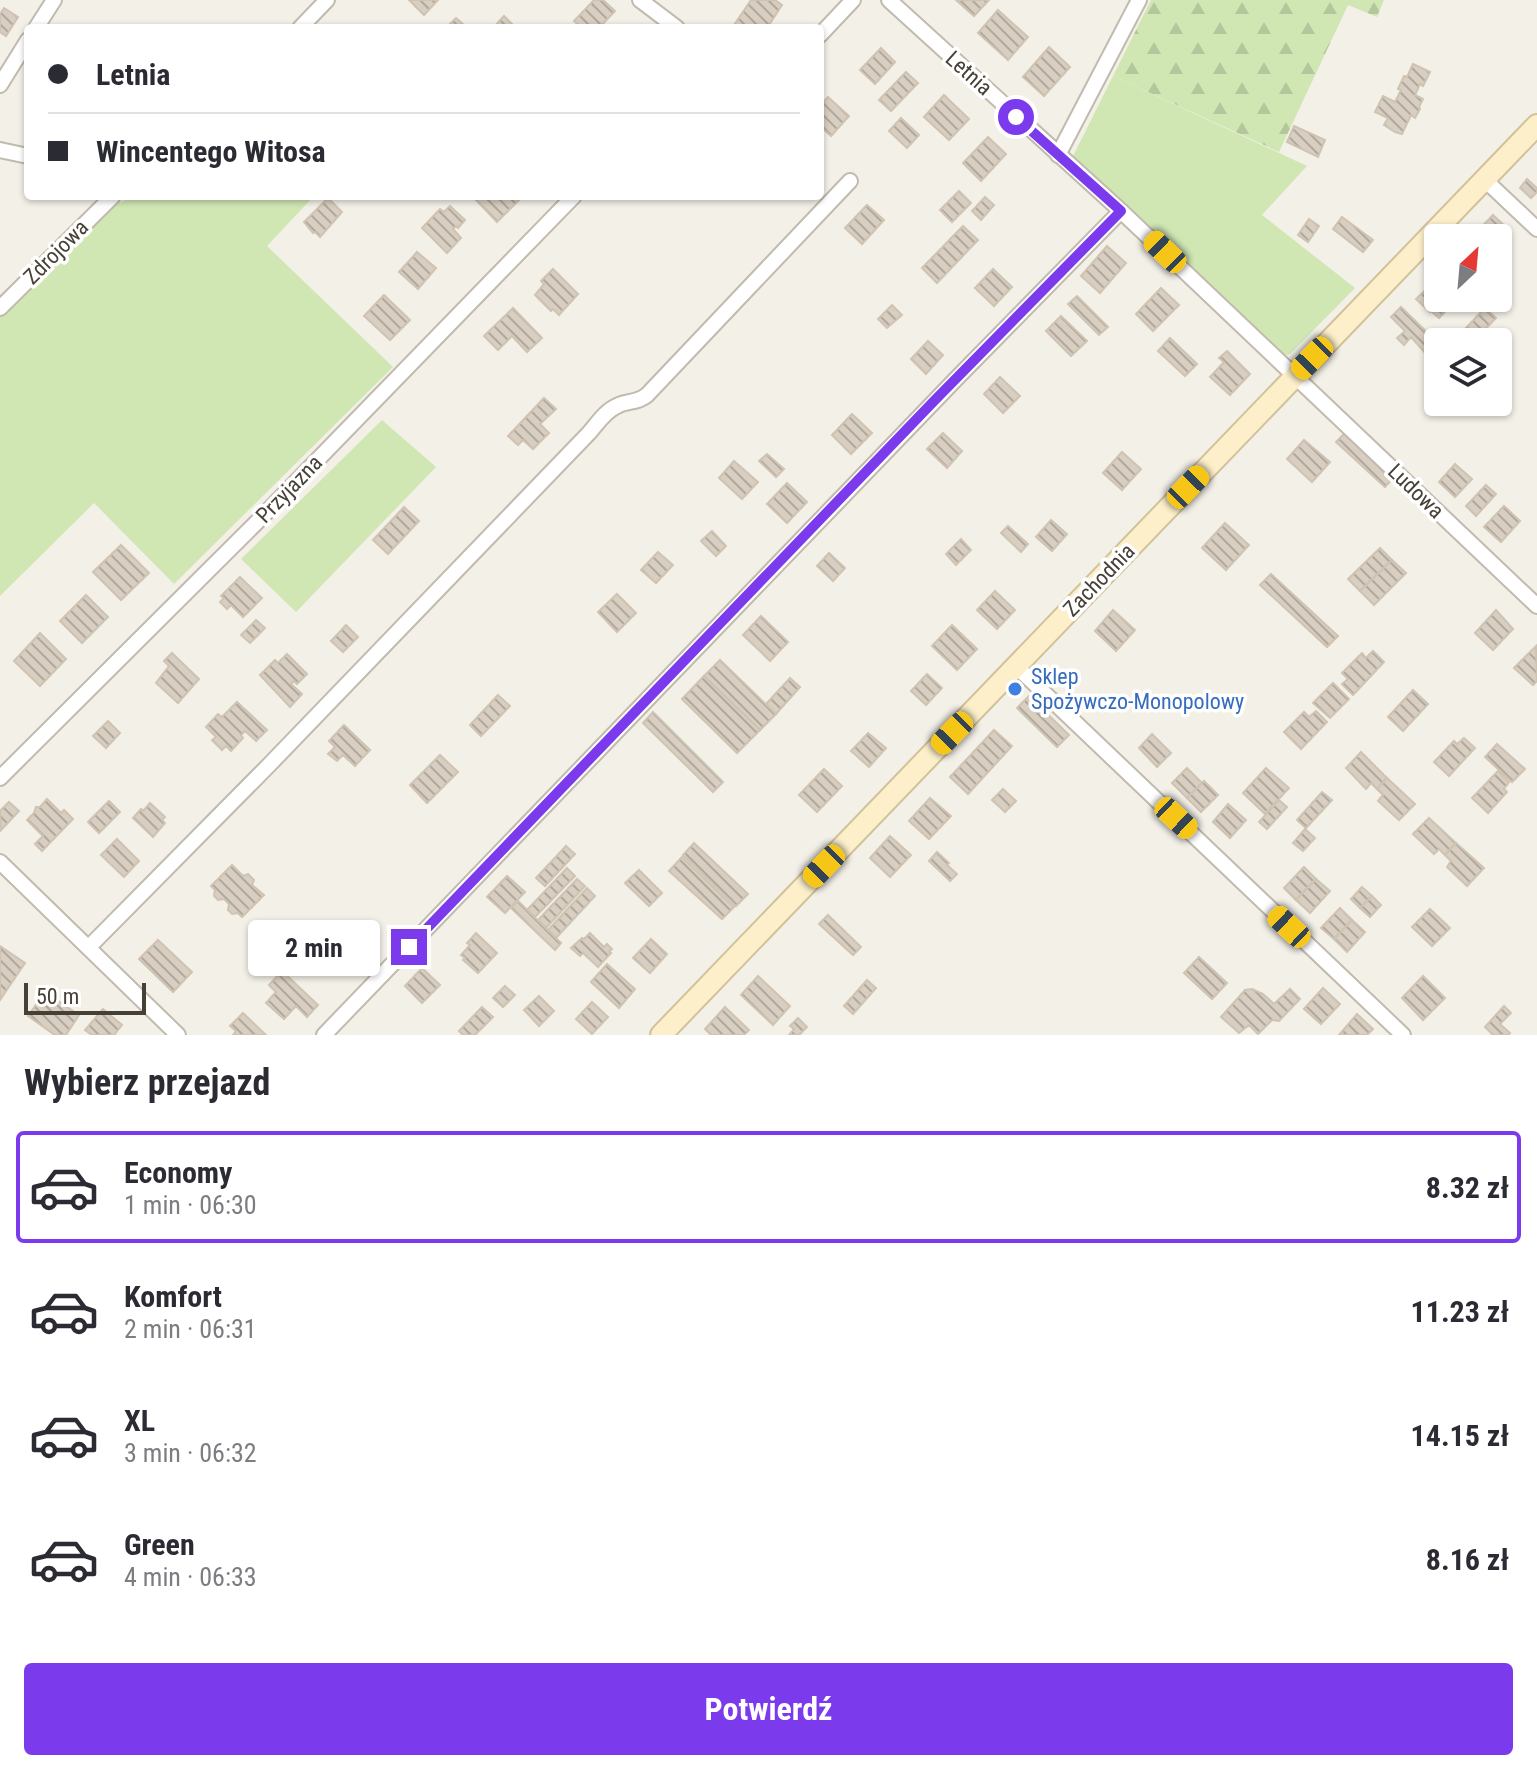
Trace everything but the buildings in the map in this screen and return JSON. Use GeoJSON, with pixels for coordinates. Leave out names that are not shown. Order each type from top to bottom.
{"type":"FeatureCollection","features":[{"type":"Feature","properties":{"kind":"street"},"geometry":{"type":"LineString","coordinates":[[39,24],[54,0]]}},
{"type":"Feature","properties":{"kind":"street"},"geometry":{"type":"LineString","coordinates":[[304,24],[327,0]]}},
{"type":"Feature","properties":{"kind":"street"},"geometry":{"type":"LineString","coordinates":[[640,0],[672,24]]}},
{"type":"Feature","properties":{"kind":"street"},"geometry":{"type":"LineString","coordinates":[[824,31],[853,0]]}},
{"type":"Feature","properties":{"kind":"street","name":"Letnia"},"geometry":{"type":"LineString","coordinates":[[889,0],[1121,211],[1295,375]]}},
{"type":"Feature","properties":{"kind":"street"},"geometry":{"type":"LineString","coordinates":[[1058,155],[1139,0]]}},
{"type":"Feature","properties":{"kind":"street"},"geometry":{"type":"LineString","coordinates":[[0,85],[24,46]]}},
{"type":"Feature","properties":{"kind":"street","name":"Zachodnia"},"geometry":{"type":"LineString","coordinates":[[661,1035],[1537,125]]}},
{"type":"Feature","properties":{"kind":"street"},"geometry":{"type":"LineString","coordinates":[[0,150],[24,155]]}},
{"type":"Feature","properties":{"kind":"street"},"geometry":{"type":"LineString","coordinates":[[1484,179],[1537,229]]}},
{"type":"Feature","properties":{"kind":"street"},"geometry":{"type":"LineString","coordinates":[[89,947],[270,764],[605,414],[616,406],[639,402],[647,395],[850,181]]}},
{"type":"Feature","properties":{"kind":"street","name":"Zdrojowa"},"geometry":{"type":"LineString","coordinates":[[0,308],[109,200]]}},
{"type":"Feature","properties":{"kind":"street","name":"Przyjazna"},"geometry":{"type":"LineString","coordinates":[[0,778],[257,522],[570,200]]}},
{"type":"Feature","properties":{"kind":"street"},"geometry":{"type":"LineString","coordinates":[[324,1035],[1121,211]]}},
{"type":"Feature","properties":{"kind":"street","name":"Ludowa"},"geometry":{"type":"LineString","coordinates":[[1295,375],[1537,606]]}},
{"type":"Feature","properties":{"kind":"street"},"geometry":{"type":"LineString","coordinates":[[1017,667],[1403,1035]]}},
{"type":"Feature","properties":{"kind":"street"},"geometry":{"type":"LineString","coordinates":[[0,862],[178,1035]]}},
{"type":"Feature","properties":{"kind":"green space"},"geometry":{"type":"Polygon","coordinates":[[[1151,0],[1384,0],[1377,17],[1348,5],[1279,152],[1113,76],[1151,0]]]}},
{"type":"Feature","properties":{"kind":"green space"},"geometry":{"type":"Polygon","coordinates":[[[1113,76],[1307,166],[1262,215],[1355,288],[1290,354],[1285,355],[1266,337],[1255,333],[1201,276],[1072,158],[1113,76]]]}},
{"type":"Feature","properties":{"kind":"green space"},"geometry":{"type":"Polygon","coordinates":[[[310,200],[267,246],[393,367],[174,584],[94,503],[0,596],[0,316],[71,244],[120,202],[310,200]]]}},
{"type":"Feature","properties":{"kind":"green space"},"geometry":{"type":"Polygon","coordinates":[[[382,420],[436,467],[296,612],[241,559],[382,420]]]}},
{"type":"Feature","properties":{"kind":"place","name":"Sklep Spożywczo-Monopolowy"},"geometry":{"type":"Point","coordinates":[1015,689]}},
{"type":"Feature","properties":{"kind":"route"},"geometry":{"type":"LineString","coordinates":[[409,947],[1121,211],[1016,117]]}}]}
